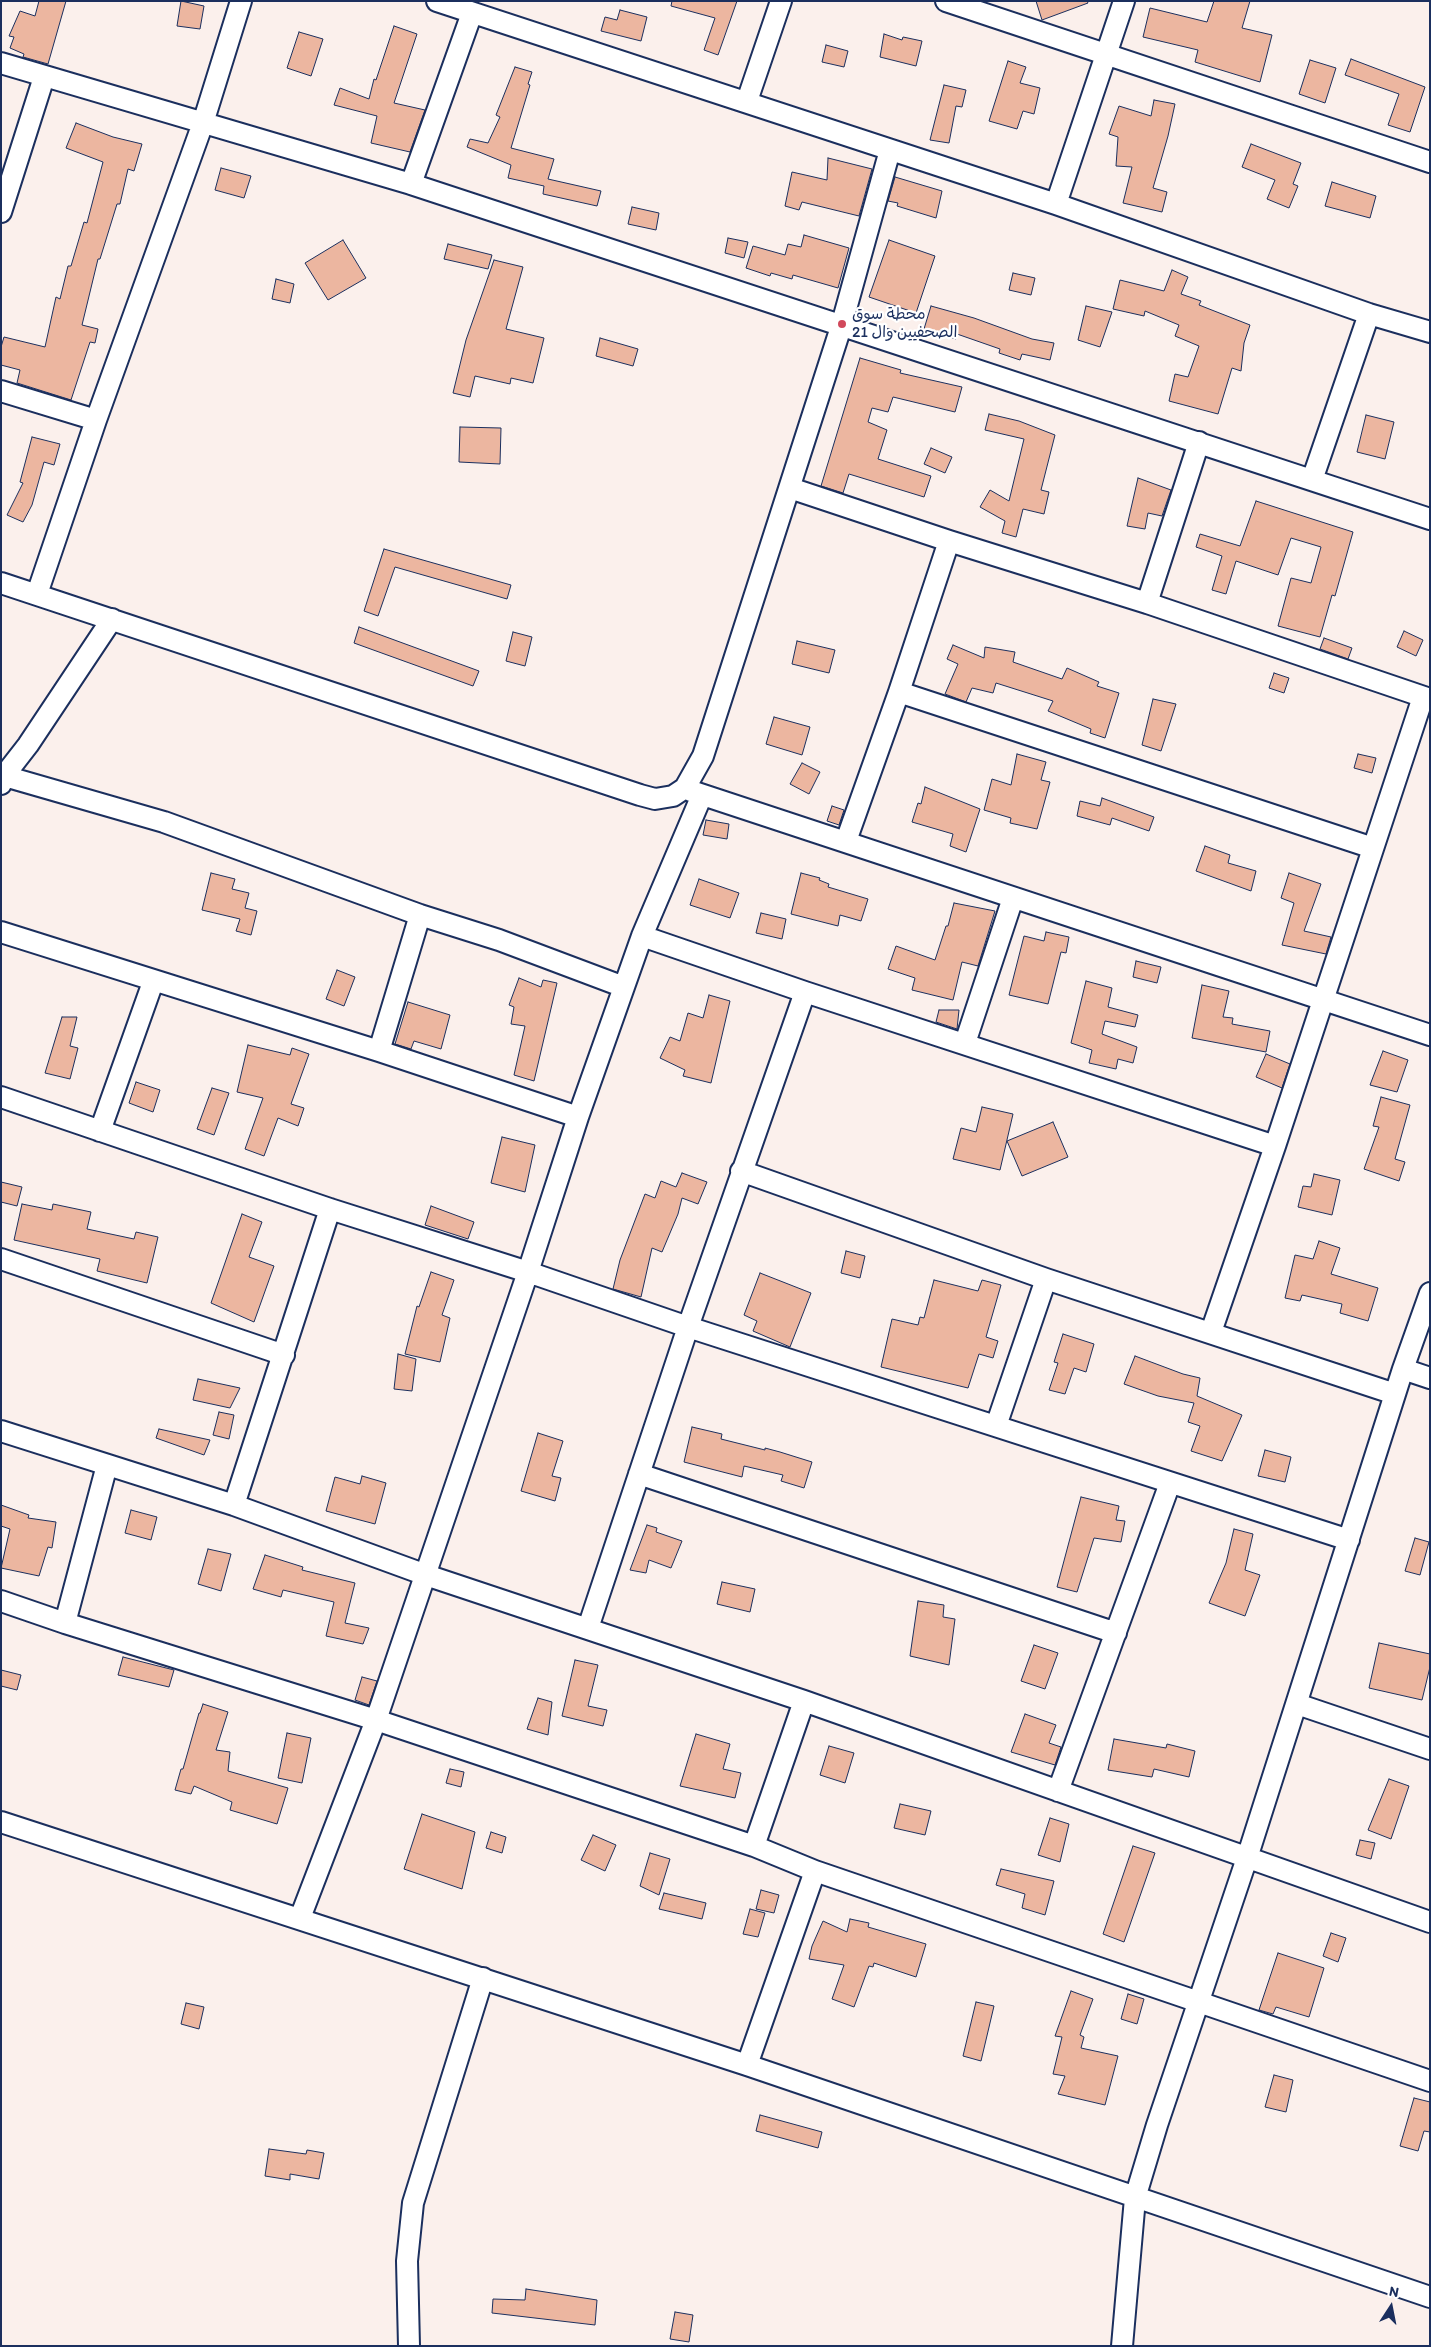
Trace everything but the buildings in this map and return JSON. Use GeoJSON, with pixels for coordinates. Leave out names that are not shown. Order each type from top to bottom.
{"type":"FeatureCollection","features":[{"type":"Feature","properties":{"kind":"street"},"geometry":{"type":"LineString","coordinates":[[37,594],[96,420],[203,123],[241,1]]}},
{"type":"Feature","properties":{"kind":"street"},"geometry":{"type":"LineString","coordinates":[[438,1],[1056,204],[1369,314],[1430,332]]}},
{"type":"Feature","properties":{"kind":"street"},"geometry":{"type":"LineString","coordinates":[[748,102],[781,1]]}},
{"type":"Feature","properties":{"kind":"street"},"geometry":{"type":"LineString","coordinates":[[946,1],[1430,162]]}},
{"type":"Feature","properties":{"kind":"street"},"geometry":{"type":"LineString","coordinates":[[1056,204],[1124,1]]}},
{"type":"Feature","properties":{"kind":"street"},"geometry":{"type":"LineString","coordinates":[[410,184],[472,13]]}},
{"type":"Feature","properties":{"kind":"street"},"geometry":{"type":"LineString","coordinates":[[1,63],[410,184],[1430,519]]}},
{"type":"Feature","properties":{"kind":"street"},"geometry":{"type":"LineString","coordinates":[[1,212],[44,77]]}},
{"type":"Feature","properties":{"kind":"street"},"geometry":{"type":"LineString","coordinates":[[300,1918],[376,1720],[528,1272],[578,1118],[694,792],[703,756],[841,327],[890,150]]}},
{"type":"Feature","properties":{"kind":"street"},"geometry":{"type":"LineString","coordinates":[[1312,480],[1369,314]]}},
{"type":"Feature","properties":{"kind":"street"},"geometry":{"type":"LineString","coordinates":[[1,391],[96,420]]}},
{"type":"Feature","properties":{"kind":"street"},"geometry":{"type":"LineString","coordinates":[[1147,603],[1199,442]]}},
{"type":"Feature","properties":{"kind":"street"},"geometry":{"type":"LineString","coordinates":[[790,488],[949,542],[1147,603],[1426,698],[1211,1332]]}},
{"type":"Feature","properties":{"kind":"street"},"geometry":{"type":"LineString","coordinates":[[846,840],[899,692],[949,542]]}},
{"type":"Feature","properties":{"kind":"street"},"geometry":{"type":"LineString","coordinates":[[1,583],[640,796],[656,798],[694,792],[846,840],[1013,898],[1430,1035]]}},
{"type":"Feature","properties":{"kind":"street"},"geometry":{"type":"LineString","coordinates":[[112,619],[28,745],[2,778],[164,822],[420,915],[499,940],[624,987]]}},
{"type":"Feature","properties":{"kind":"street"},"geometry":{"type":"LineString","coordinates":[[899,692],[1374,848]]}},
{"type":"Feature","properties":{"kind":"street"},"geometry":{"type":"LineString","coordinates":[[965,1043],[1013,898]]}},
{"type":"Feature","properties":{"kind":"street"},"geometry":{"type":"LineString","coordinates":[[379,1051],[420,915]]}},
{"type":"Feature","properties":{"kind":"street"},"geometry":{"type":"LineString","coordinates":[[1,932],[153,982],[379,1051],[578,1118]]}},
{"type":"Feature","properties":{"kind":"street"},"geometry":{"type":"LineString","coordinates":[[642,936],[805,992],[1275,1146]]}},
{"type":"Feature","properties":{"kind":"street"},"geometry":{"type":"LineString","coordinates":[[100,1131],[153,982]]}},
{"type":"Feature","properties":{"kind":"street"},"geometry":{"type":"LineString","coordinates":[[588,1628],[741,1171],[805,992]]}},
{"type":"Feature","properties":{"kind":"street"},"geometry":{"type":"LineString","coordinates":[[1,1097],[330,1209],[528,1272],[688,1327],[1349,1540]]}},
{"type":"Feature","properties":{"kind":"street"},"geometry":{"type":"LineString","coordinates":[[741,1171],[1046,1279],[1395,1394]]}},
{"type":"Feature","properties":{"kind":"street"},"geometry":{"type":"LineString","coordinates":[[234,1505],[330,1209]]}},
{"type":"Feature","properties":{"kind":"street"},"geometry":{"type":"LineString","coordinates":[[1,1259],[284,1354]]}},
{"type":"Feature","properties":{"kind":"street"},"geometry":{"type":"LineString","coordinates":[[996,1426],[1046,1279]]}},
{"type":"Feature","properties":{"kind":"street"},"geometry":{"type":"LineString","coordinates":[[1122,2346],[1135,2198],[1157,2125],[1298,1704],[1395,1394],[1430,1293]]}},
{"type":"Feature","properties":{"kind":"street"},"geometry":{"type":"LineString","coordinates":[[1404,1369],[1430,1378]]}},
{"type":"Feature","properties":{"kind":"street"},"geometry":{"type":"LineString","coordinates":[[1,1431],[234,1505],[426,1574],[804,1701],[1430,1922]]}},
{"type":"Feature","properties":{"kind":"street"},"geometry":{"type":"LineString","coordinates":[[65,1623],[107,1465]]}},
{"type":"Feature","properties":{"kind":"street"},"geometry":{"type":"LineString","coordinates":[[640,1474],[1116,1633]]}},
{"type":"Feature","properties":{"kind":"street"},"geometry":{"type":"LineString","coordinates":[[1058,1790],[1170,1483]]}},
{"type":"Feature","properties":{"kind":"street"},"geometry":{"type":"LineString","coordinates":[[1,1601],[65,1623],[376,1720],[754,1846],[814,1872],[1430,2081]]}},
{"type":"Feature","properties":{"kind":"street"},"geometry":{"type":"LineString","coordinates":[[754,1846],[804,1701]]}},
{"type":"Feature","properties":{"kind":"street"},"geometry":{"type":"LineString","coordinates":[[1298,1704],[1430,1749]]}},
{"type":"Feature","properties":{"kind":"street"},"geometry":{"type":"LineString","coordinates":[[1,1822],[747,2065],[1430,2297]]}},
{"type":"Feature","properties":{"kind":"street"},"geometry":{"type":"LineString","coordinates":[[747,2065],[814,1872]]}},
{"type":"Feature","properties":{"kind":"street"},"geometry":{"type":"LineString","coordinates":[[409,2346],[407,2261],[413,2204],[483,1978]]}},
{"type":"Feature","properties":{"kind":"place","name":"محطة سوق الصحفيين وال 21"},"geometry":{"type":"Point","coordinates":[842,324]}}]}
